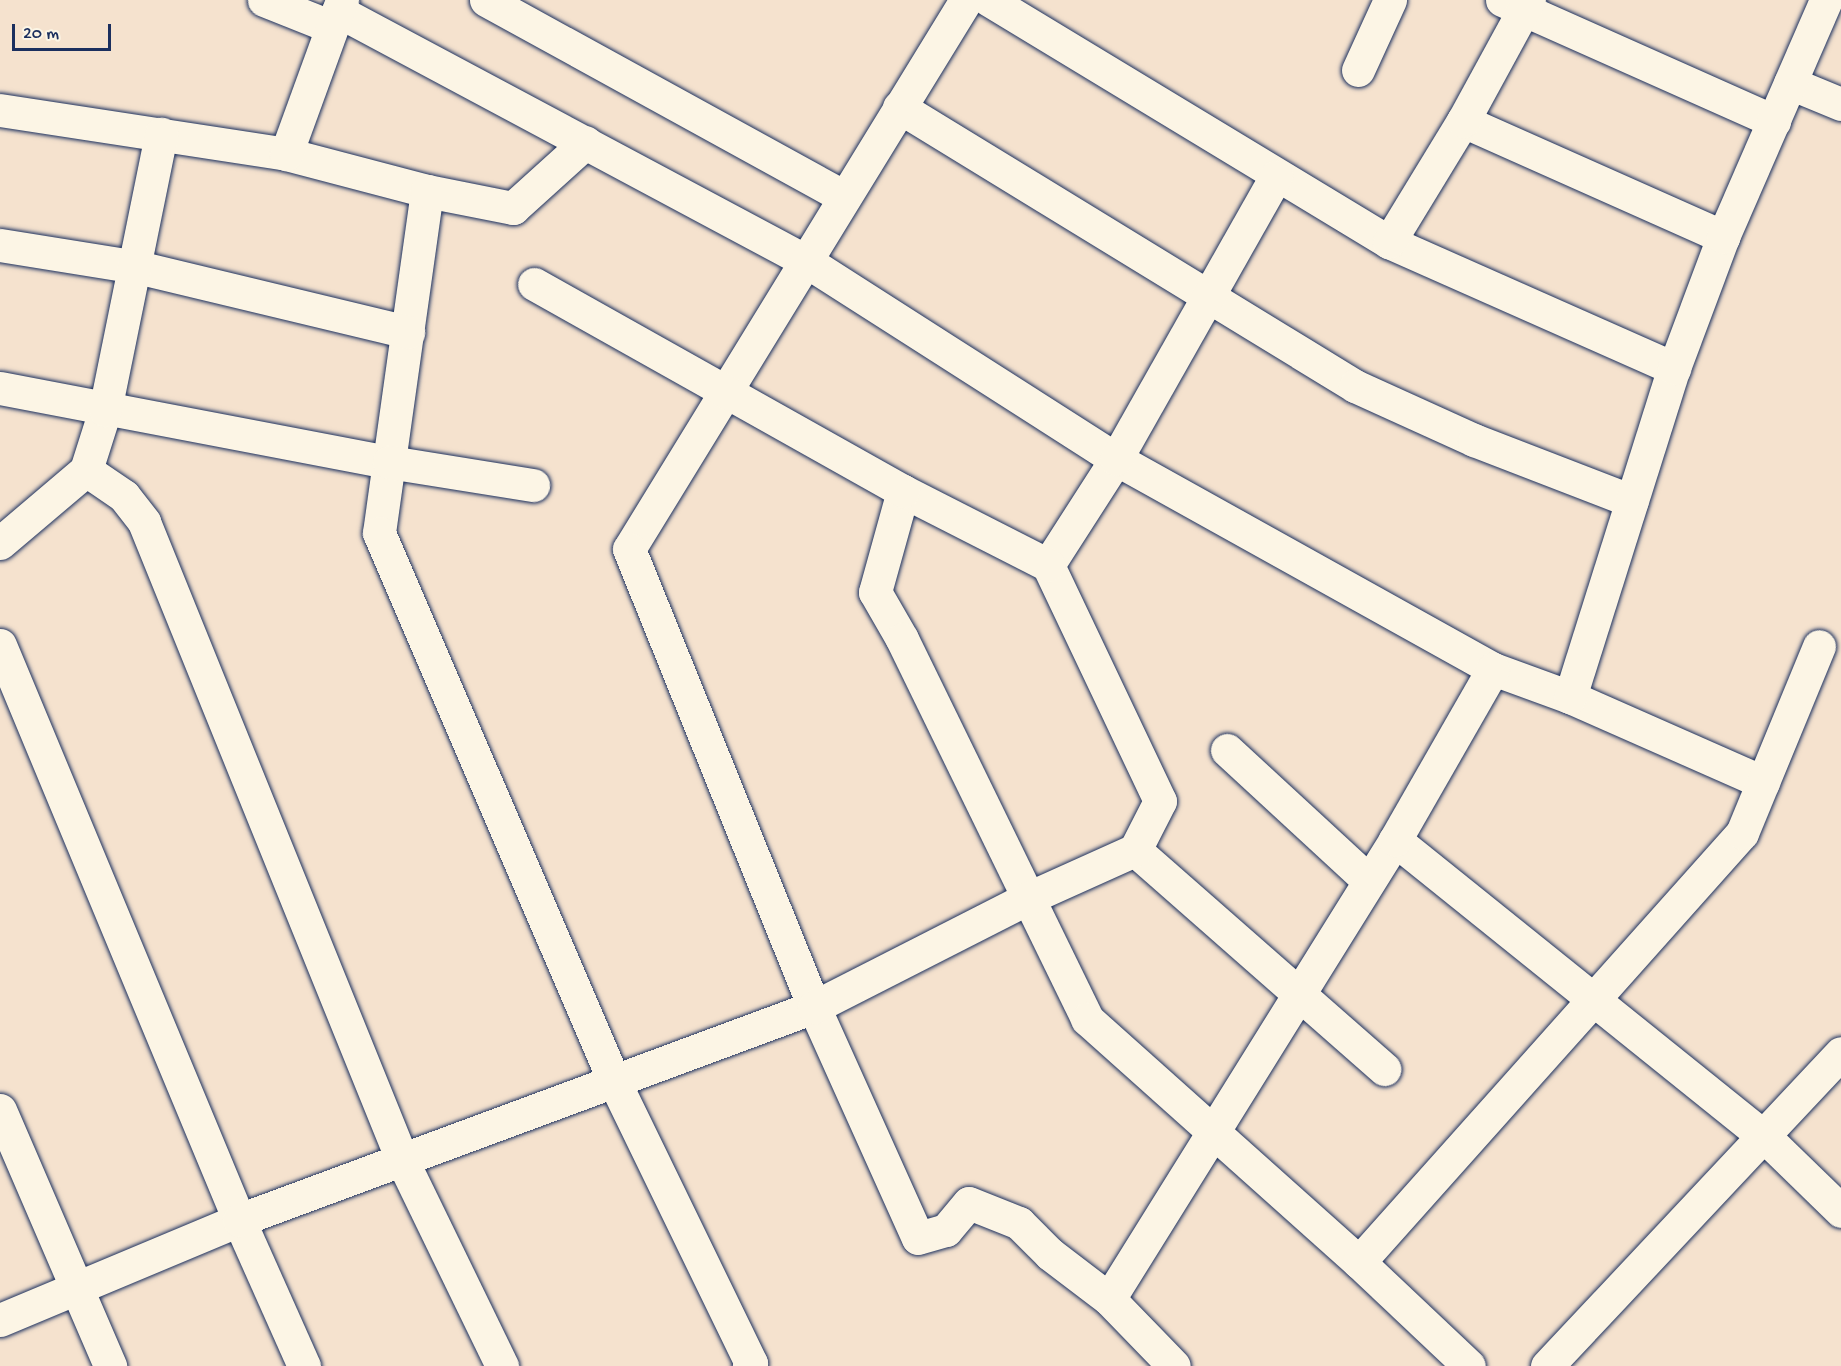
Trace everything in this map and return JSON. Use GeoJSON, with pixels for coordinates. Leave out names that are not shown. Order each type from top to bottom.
{"type":"FeatureCollection","features":[{"type":"Feature","properties":{"kind":"street"},"geometry":{"type":"LineString","coordinates":[[264,0],[338,13],[586,142],[806,261],[1116,459],[1493,669],[1570,697],[1763,782]]}},
{"type":"Feature","properties":{"kind":"street"},"geometry":{"type":"LineString","coordinates":[[486,0],[845,197]]}},
{"type":"Feature","properties":{"kind":"street"},"geometry":{"type":"LineString","coordinates":[[966,0],[629,549],[814,1007],[918,1238],[946,1230],[969,1203],[1019,1223],[1050,1254],[1109,1299],[1174,1366]]}},
{"type":"Feature","properties":{"kind":"street"},"geometry":{"type":"LineString","coordinates":[[989,0],[1276,176],[1389,242],[1674,368]]}},
{"type":"Feature","properties":{"kind":"street"},"geometry":{"type":"LineString","coordinates":[[1358,70],[1390,0]]}},
{"type":"Feature","properties":{"kind":"street"},"geometry":{"type":"LineString","coordinates":[[1570,697],[1674,368],[1723,237],[1826,0]]}},
{"type":"Feature","properties":{"kind":"street"},"geometry":{"type":"LineString","coordinates":[[1389,242],[1463,121],[1518,4],[1774,120]]}},
{"type":"Feature","properties":{"kind":"street"},"geometry":{"type":"LineString","coordinates":[[286,154],[338,13]]}},
{"type":"Feature","properties":{"kind":"street"},"geometry":{"type":"LineString","coordinates":[[1790,84],[1841,104]]}},
{"type":"Feature","properties":{"kind":"street"},"geometry":{"type":"LineString","coordinates":[[899,107],[1355,386],[1474,440],[1632,501]]}},
{"type":"Feature","properties":{"kind":"street"},"geometry":{"type":"LineString","coordinates":[[0,110],[286,154],[427,191],[513,208],[586,142]]}},
{"type":"Feature","properties":{"kind":"street"},"geometry":{"type":"LineString","coordinates":[[1463,121],[1723,237]]}},
{"type":"Feature","properties":{"kind":"street"},"geometry":{"type":"LineString","coordinates":[[0,543],[86,470],[105,410],[137,267],[161,134]]}},
{"type":"Feature","properties":{"kind":"street"},"geometry":{"type":"LineString","coordinates":[[1048,565],[1116,459],[1276,176]]}},
{"type":"Feature","properties":{"kind":"street"},"geometry":{"type":"LineString","coordinates":[[427,191],[379,533],[614,1081],[751,1363],[749,1366]]}},
{"type":"Feature","properties":{"kind":"street"},"geometry":{"type":"LineString","coordinates":[[0,245],[137,267],[408,332]]}},
{"type":"Feature","properties":{"kind":"street"},"geometry":{"type":"LineString","coordinates":[[0,1320],[239,1220],[404,1162],[814,1007],[1026,898],[1135,850],[1160,801],[1048,565],[903,492],[726,390],[534,284]]}},
{"type":"Feature","properties":{"kind":"street"},"geometry":{"type":"LineString","coordinates":[[0,388],[105,410],[389,462],[532,485]]}},
{"type":"Feature","properties":{"kind":"street"},"geometry":{"type":"LineString","coordinates":[[86,470],[124,496],[144,522],[404,1162],[502,1366]]}},
{"type":"Feature","properties":{"kind":"street"},"geometry":{"type":"LineString","coordinates":[[903,492],[875,592],[902,639],[1026,898],[1087,1019],[1359,1263],[1468,1366]]}},
{"type":"Feature","properties":{"kind":"street"},"geometry":{"type":"LineString","coordinates":[[0,645],[239,1220],[304,1366]]}},
{"type":"Feature","properties":{"kind":"street"},"geometry":{"type":"LineString","coordinates":[[1359,1263],[1742,833],[1819,646]]}},
{"type":"Feature","properties":{"kind":"street"},"geometry":{"type":"LineString","coordinates":[[1109,1299],[1212,1131],[1302,993],[1368,880],[1395,840],[1493,669]]}},
{"type":"Feature","properties":{"kind":"street"},"geometry":{"type":"LineString","coordinates":[[1227,750],[1368,880]]}},
{"type":"Feature","properties":{"kind":"street"},"geometry":{"type":"LineString","coordinates":[[1395,840],[1765,1137],[1841,1211]]}},
{"type":"Feature","properties":{"kind":"street"},"geometry":{"type":"LineString","coordinates":[[1135,850],[1302,993],[1384,1069]]}},
{"type":"Feature","properties":{"kind":"street"},"geometry":{"type":"LineString","coordinates":[[1546,1366],[1765,1137],[1841,1053]]}},
{"type":"Feature","properties":{"kind":"street"},"geometry":{"type":"LineString","coordinates":[[0,1110],[110,1366]]}}]}
